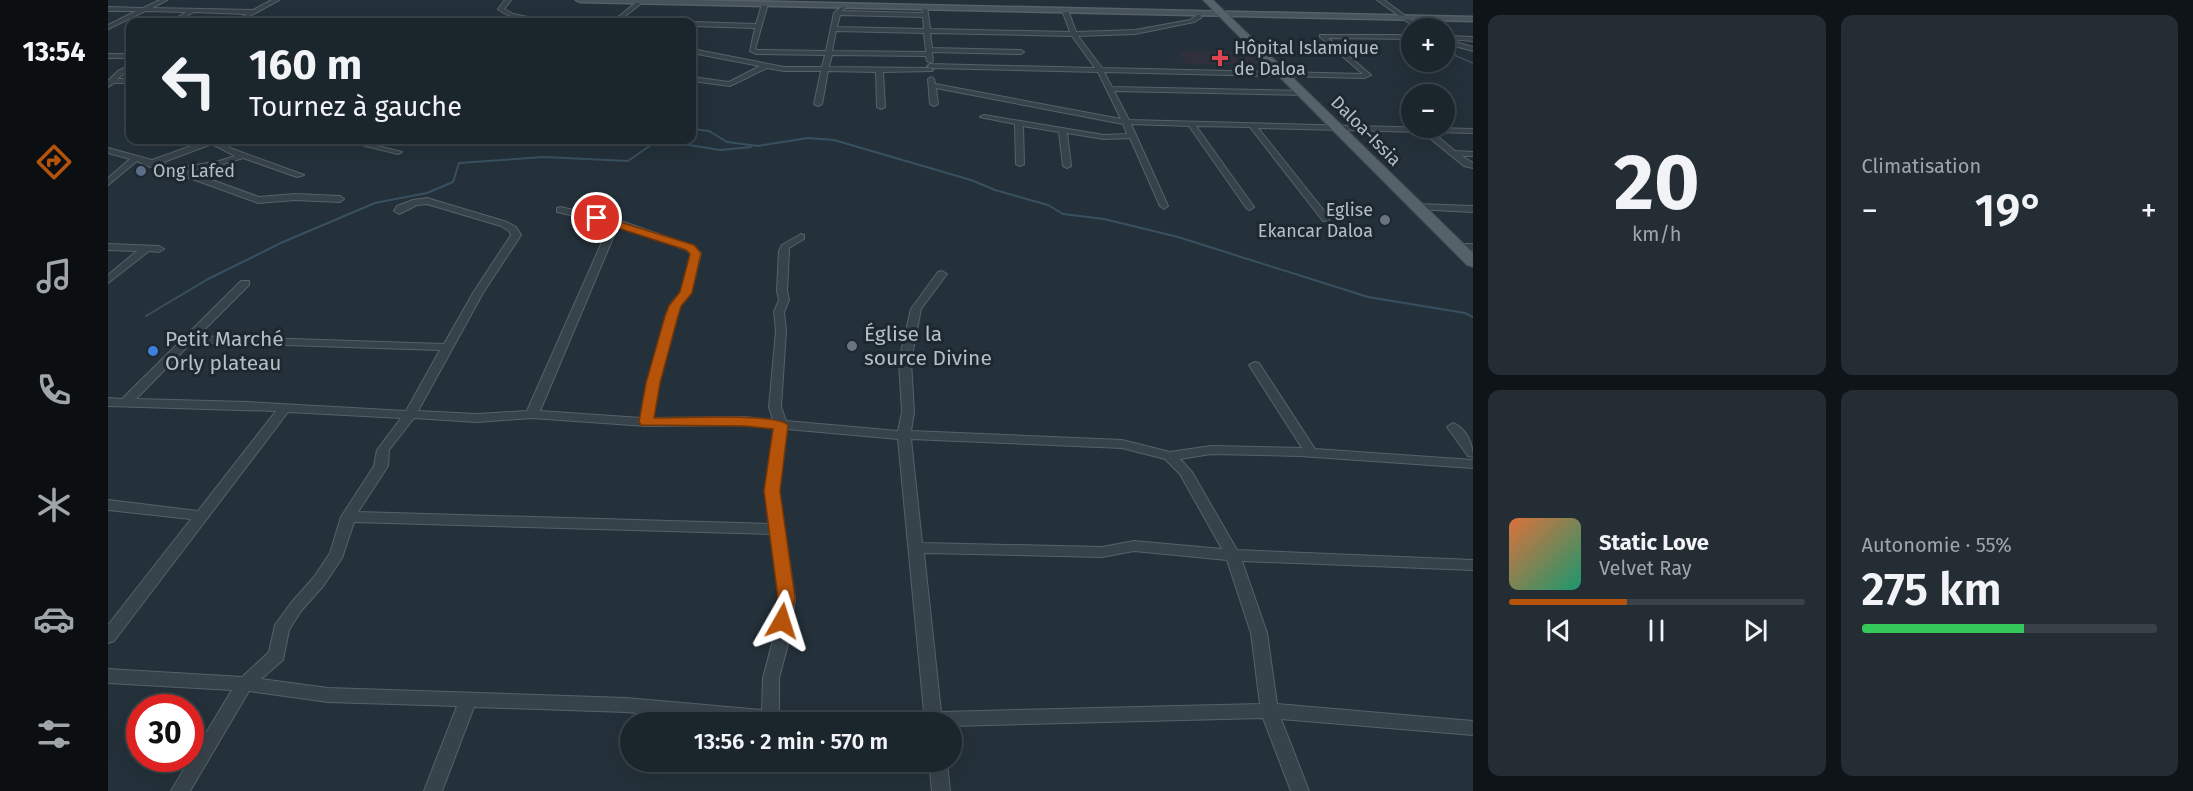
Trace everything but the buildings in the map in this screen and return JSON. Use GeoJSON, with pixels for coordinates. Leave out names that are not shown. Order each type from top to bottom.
{"type":"FeatureCollection","features":[{"type":"Feature","properties":{"kind":"main road","name":"Daloa-Issia"},"geometry":{"type":"LineString","coordinates":[[1208,0],[1473,262]]}},
{"type":"Feature","properties":{"kind":"street"},"geometry":{"type":"LineString","coordinates":[[108,27],[164,0]]}},
{"type":"Feature","properties":{"kind":"street"},"geometry":{"type":"LineString","coordinates":[[243,18],[276,0]]}},
{"type":"Feature","properties":{"kind":"street"},"geometry":{"type":"LineString","coordinates":[[508,0],[501,9],[507,14],[528,18]]}},
{"type":"Feature","properties":{"kind":"street"},"geometry":{"type":"LineString","coordinates":[[580,0],[846,5],[925,11]]}},
{"type":"Feature","properties":{"kind":"street"},"geometry":{"type":"LineString","coordinates":[[1380,0],[1403,18]]}},
{"type":"Feature","properties":{"kind":"street"},"geometry":{"type":"LineString","coordinates":[[620,18],[641,1]]}},
{"type":"Feature","properties":{"kind":"street"},"geometry":{"type":"LineString","coordinates":[[765,4],[752,50],[828,53],[1021,52]]}},
{"type":"Feature","properties":{"kind":"street"},"geometry":{"type":"LineString","coordinates":[[818,104],[837,13],[846,5]]}},
{"type":"Feature","properties":{"kind":"street"},"geometry":{"type":"LineString","coordinates":[[108,9],[253,12]]}},
{"type":"Feature","properties":{"kind":"street"},"geometry":{"type":"LineString","coordinates":[[837,13],[1065,10],[1403,18]]}},
{"type":"Feature","properties":{"kind":"street"},"geometry":{"type":"LineString","coordinates":[[1065,10],[1074,34],[1111,89],[1164,206]]}},
{"type":"Feature","properties":{"kind":"street"},"geometry":{"type":"LineString","coordinates":[[925,11],[934,104]]}},
{"type":"Feature","properties":{"kind":"street"},"geometry":{"type":"LineString","coordinates":[[180,18],[190,12]]}},
{"type":"Feature","properties":{"kind":"street"},"geometry":{"type":"LineString","coordinates":[[834,29],[1074,34],[1135,32],[1192,21],[1199,17],[1198,14]]}},
{"type":"Feature","properties":{"kind":"street"},"geometry":{"type":"LineString","coordinates":[[1455,19],[1473,19]]}},
{"type":"Feature","properties":{"kind":"street"},"geometry":{"type":"LineString","coordinates":[[696,24],[758,26]]}},
{"type":"Feature","properties":{"kind":"street"},"geometry":{"type":"LineString","coordinates":[[1014,33],[1029,68]]}},
{"type":"Feature","properties":{"kind":"street"},"geometry":{"type":"LineString","coordinates":[[696,52],[784,69],[1029,68],[1368,75],[1322,36],[1401,37]]}},
{"type":"Feature","properties":{"kind":"street"},"geometry":{"type":"LineString","coordinates":[[1455,39],[1473,39]]}},
{"type":"Feature","properties":{"kind":"street"},"geometry":{"type":"LineString","coordinates":[[1455,43],[1473,49]]}},
{"type":"Feature","properties":{"kind":"street"},"geometry":{"type":"LineString","coordinates":[[110,56],[126,48]]}},
{"type":"Feature","properties":{"kind":"street"},"geometry":{"type":"LineString","coordinates":[[110,56],[126,56]]}},
{"type":"Feature","properties":{"kind":"street"},"geometry":{"type":"LineString","coordinates":[[696,80],[730,84],[765,66]]}},
{"type":"Feature","properties":{"kind":"street"},"geometry":{"type":"LineString","coordinates":[[111,80],[126,69]]}},
{"type":"Feature","properties":{"kind":"street"},"geometry":{"type":"LineString","coordinates":[[879,69],[881,107]]}},
{"type":"Feature","properties":{"kind":"street"},"geometry":{"type":"LineString","coordinates":[[111,80],[126,81]]}},
{"type":"Feature","properties":{"kind":"street"},"geometry":{"type":"LineString","coordinates":[[931,85],[1126,122],[1401,129]]}},
{"type":"Feature","properties":{"kind":"street"},"geometry":{"type":"LineString","coordinates":[[1111,89],[1303,93]]}},
{"type":"Feature","properties":{"kind":"street"},"geometry":{"type":"LineString","coordinates":[[984,117],[1104,137],[1132,136]]}},
{"type":"Feature","properties":{"kind":"street"},"geometry":{"type":"LineString","coordinates":[[1019,123],[1020,164]]}},
{"type":"Feature","properties":{"kind":"street"},"geometry":{"type":"LineString","coordinates":[[1191,124],[1250,207]]}},
{"type":"Feature","properties":{"kind":"street"},"geometry":{"type":"LineString","coordinates":[[1252,125],[1326,219]]}},
{"type":"Feature","properties":{"kind":"street"},"geometry":{"type":"LineString","coordinates":[[1063,130],[1067,166]]}},
{"type":"Feature","properties":{"kind":"street"},"geometry":{"type":"LineString","coordinates":[[1455,131],[1473,131]]}},
{"type":"Feature","properties":{"kind":"street"},"geometry":{"type":"LineString","coordinates":[[1434,138],[1473,166]]}},
{"type":"Feature","properties":{"kind":"street"},"geometry":{"type":"LineString","coordinates":[[150,164],[202,144]]}},
{"type":"Feature","properties":{"kind":"street"},"geometry":{"type":"LineString","coordinates":[[220,144],[242,156],[300,175]]}},
{"type":"Feature","properties":{"kind":"street"},"geometry":{"type":"LineString","coordinates":[[363,144],[398,152]]}},
{"type":"Feature","properties":{"kind":"street"},"geometry":{"type":"LineString","coordinates":[[108,150],[176,170],[258,201],[295,197],[340,200]]}},
{"type":"Feature","properties":{"kind":"street"},"geometry":{"type":"LineString","coordinates":[[1453,153],[1473,154]]}},
{"type":"Feature","properties":{"kind":"street"},"geometry":{"type":"LineString","coordinates":[[176,170],[220,163],[242,156]]}},
{"type":"Feature","properties":{"kind":"street"},"geometry":{"type":"LineString","coordinates":[[108,182],[135,159]]}},
{"type":"Feature","properties":{"kind":"street"},"geometry":{"type":"LineString","coordinates":[[180,791],[245,684],[277,655],[281,629],[337,554],[348,517],[381,466],[383,450],[409,416],[478,293],[516,235],[513,229],[504,224],[427,201],[412,203],[400,208],[399,212]]}},
{"type":"Feature","properties":{"kind":"street"},"geometry":{"type":"LineString","coordinates":[[1417,207],[1473,209]]}},
{"type":"Feature","properties":{"kind":"street"},"geometry":{"type":"LineString","coordinates":[[560,210],[615,222],[690,248],[696,253],[686,293],[675,306],[672,316],[653,383],[646,422]]}},
{"type":"Feature","properties":{"kind":"street"},"geometry":{"type":"LineString","coordinates":[[532,414],[615,222]]}},
{"type":"Feature","properties":{"kind":"street"},"geometry":{"type":"LineString","coordinates":[[770,712],[771,678],[780,644],[786,598],[772,491],[781,425],[775,407],[781,331],[779,312],[784,300],[782,291],[783,250],[801,237]]}},
{"type":"Feature","properties":{"kind":"street"},"geometry":{"type":"LineString","coordinates":[[108,247],[159,249]]}},
{"type":"Feature","properties":{"kind":"street"},"geometry":{"type":"LineString","coordinates":[[1458,247],[1473,247]]}},
{"type":"Feature","properties":{"kind":"street"},"geometry":{"type":"LineString","coordinates":[[108,280],[147,249]]}},
{"type":"Feature","properties":{"kind":"street"},"geometry":{"type":"LineString","coordinates":[[933,712],[904,435],[908,412],[904,361],[916,309],[942,274]]}},
{"type":"Feature","properties":{"kind":"street"},"geometry":{"type":"LineString","coordinates":[[126,402],[245,283]]}},
{"type":"Feature","properties":{"kind":"street"},"geometry":{"type":"LineString","coordinates":[[189,339],[447,346]]}},
{"type":"Feature","properties":{"kind":"street"},"geometry":{"type":"LineString","coordinates":[[1255,364],[1311,452]]}},
{"type":"Feature","properties":{"kind":"street"},"geometry":{"type":"LineString","coordinates":[[108,402],[285,408],[409,416],[477,418],[532,414],[646,422],[745,422],[904,435],[1122,444],[1170,456],[1211,450],[1311,452],[1473,464]]}},
{"type":"Feature","properties":{"kind":"street"},"geometry":{"type":"LineString","coordinates":[[108,637],[285,408]]}},
{"type":"Feature","properties":{"kind":"street"},"geometry":{"type":"LineString","coordinates":[[1453,427],[1473,453]]}},
{"type":"Feature","properties":{"kind":"street"},"geometry":{"type":"LineString","coordinates":[[1170,456],[1185,472],[1233,555],[1259,633],[1269,711],[1300,791]]}},
{"type":"Feature","properties":{"kind":"street"},"geometry":{"type":"LineString","coordinates":[[108,505],[202,516]]}},
{"type":"Feature","properties":{"kind":"street"},"geometry":{"type":"LineString","coordinates":[[348,517],[776,529]]}},
{"type":"Feature","properties":{"kind":"street"},"geometry":{"type":"LineString","coordinates":[[916,548],[1102,552],[1134,546],[1233,555],[1473,565]]}},
{"type":"Feature","properties":{"kind":"street"},"geometry":{"type":"LineString","coordinates":[[108,676],[245,684],[328,695],[626,705],[704,712]]}},
{"type":"Feature","properties":{"kind":"street"},"geometry":{"type":"LineString","coordinates":[[433,791],[468,700]]}},
{"type":"Feature","properties":{"kind":"street"},"geometry":{"type":"LineString","coordinates":[[962,720],[1269,711],[1473,728]]}},
{"type":"Feature","properties":{"kind":"street"},"geometry":{"type":"LineString","coordinates":[[939,772],[941,791]]}},
{"type":"Feature","properties":{"kind":"shaded area","name":"Hôpital Islamique de Daloa"},"geometry":{"type":"Polygon","coordinates":[[[1176,51],[1253,52],[1265,65],[1187,64],[1176,51]]]}},
{"type":"Feature","properties":{"kind":"waterway"},"geometry":{"type":"LineString","coordinates":[[1455,56],[1473,63]]}},
{"type":"Feature","properties":{"kind":"waterway"},"geometry":{"type":"LineString","coordinates":[[696,129],[709,131],[727,142],[758,146],[808,138],[834,140],[971,180],[995,190],[1048,205],[1063,214],[1104,219],[1178,237],[1368,297],[1465,313],[1473,317]]}},
{"type":"Feature","properties":{"kind":"waterway"},"geometry":{"type":"LineString","coordinates":[[146,316],[208,279],[283,242],[375,203],[427,193],[453,182],[459,163],[544,157],[628,161],[652,144]]}},
{"type":"Feature","properties":{"kind":"waterway"},"geometry":{"type":"LineString","coordinates":[[683,144],[720,150],[751,147]]}},
{"type":"Feature","properties":{"kind":"place","name":"Hôpital Islamique de Daloa"},"geometry":{"type":"Point","coordinates":[1220,58]}},
{"type":"Feature","properties":{"kind":"place","name":"Ong Lafed"},"geometry":{"type":"Point","coordinates":[141,171]}},
{"type":"Feature","properties":{"kind":"place","name":"Eglise Ekancar Daloa"},"geometry":{"type":"Point","coordinates":[1385,220]}},
{"type":"Feature","properties":{"kind":"place","name":"Église la source Divine"},"geometry":{"type":"Point","coordinates":[852,346]}},
{"type":"Feature","properties":{"kind":"place","name":"Petit Marché Orly plateau"},"geometry":{"type":"Point","coordinates":[153,351]}},
{"type":"Feature","properties":{"kind":"route"},"geometry":{"type":"LineString","coordinates":[[597,218],[690,248],[696,253],[686,293],[675,306],[672,316],[653,383],[646,422],[745,422],[781,425],[772,491],[786,598],[782,621]]}}]}
